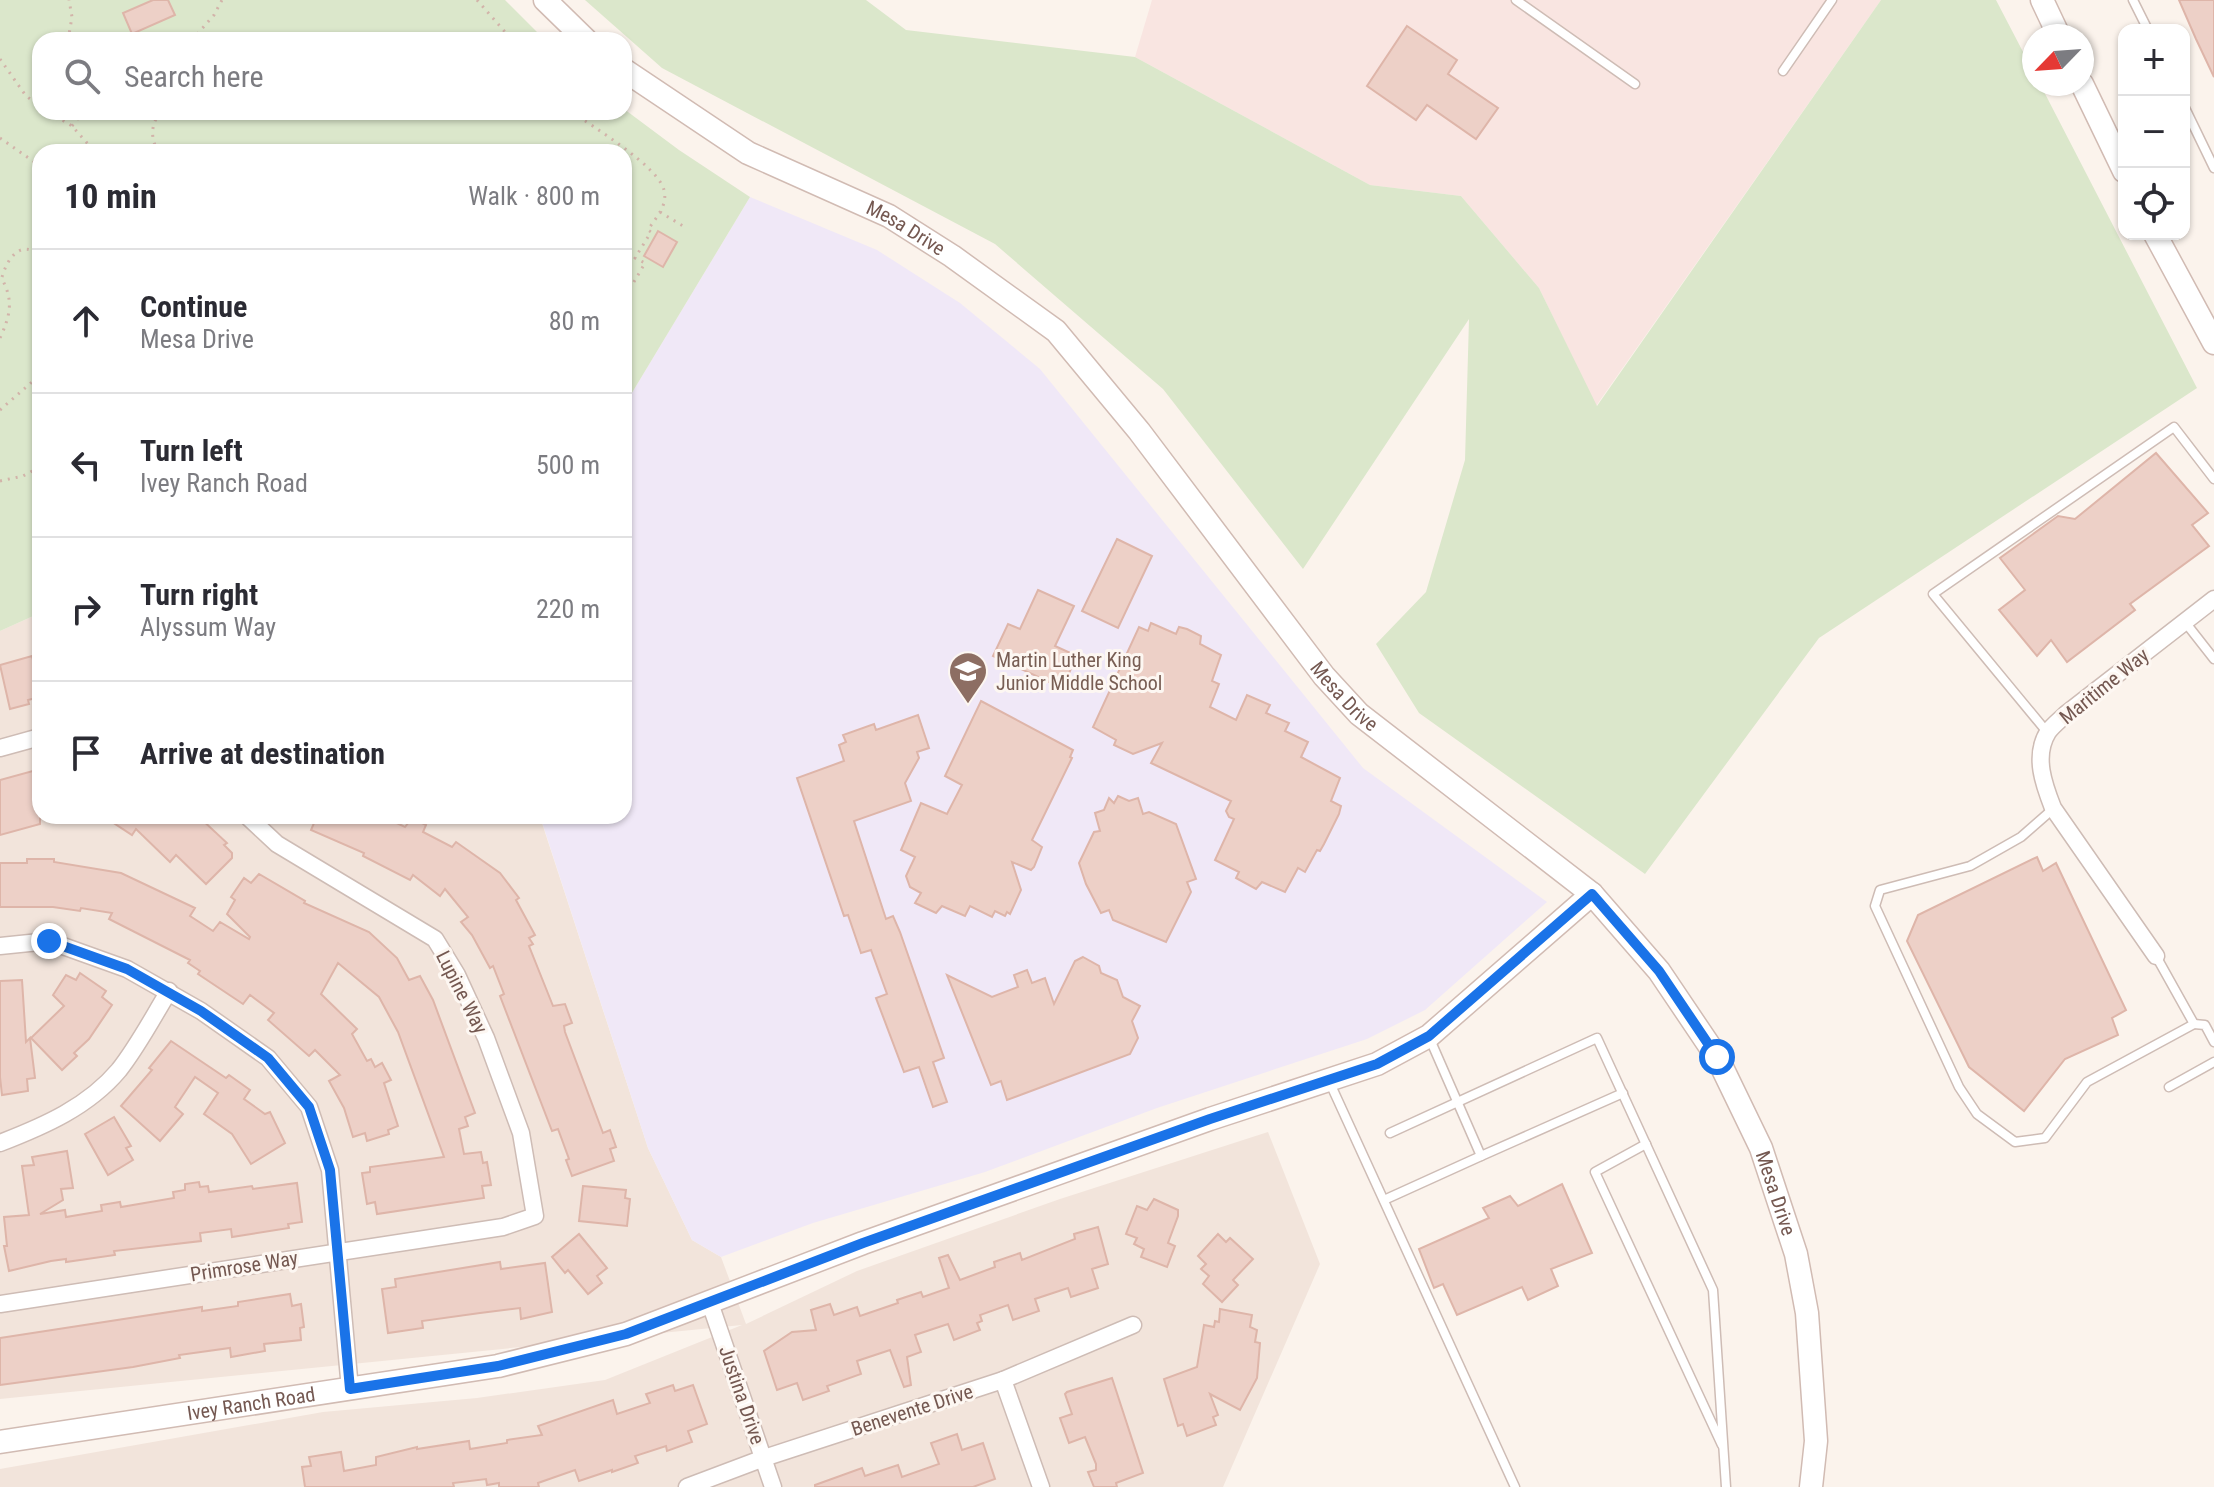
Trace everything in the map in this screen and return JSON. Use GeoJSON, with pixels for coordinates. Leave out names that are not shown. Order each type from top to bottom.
{"type":"FeatureCollection","features":[{"type":"Feature","properties":{"kind":"main road"},"geometry":{"type":"LineString","coordinates":[[545,0],[578,32]]}},
{"type":"Feature","properties":{"kind":"main road"},"geometry":{"type":"LineString","coordinates":[[2042,0],[2053,24]]}},
{"type":"Feature","properties":{"kind":"main road","name":"Mesa Drive"},"geometry":{"type":"LineString","coordinates":[[632,75],[748,153],[889,216],[952,256],[1056,331],[1139,431],[1324,676],[1359,714],[1592,894],[1659,971],[1717,1057],[1761,1148],[1796,1254],[1807,1313],[1816,1441],[1811,1487]]}},
{"type":"Feature","properties":{"kind":"main road"},"geometry":{"type":"LineString","coordinates":[[2088,96],[2123,168]]}},
{"type":"Feature","properties":{"kind":"main road"},"geometry":{"type":"LineString","coordinates":[[2158,240],[2214,343]]}},
{"type":"Feature","properties":{"kind":"main road","name":"Ivey Ranch Road"},"geometry":{"type":"LineString","coordinates":[[0,1442],[498,1366],[626,1334],[863,1243],[1210,1119],[1377,1064],[1429,1036],[1592,894]]}},
{"type":"Feature","properties":{"kind":"street","name":"Maritime Way"},"geometry":{"type":"LineString","coordinates":[[2156,956],[2053,808],[2045,788],[2040,759],[2048,733],[2066,714],[2214,599]]}},
{"type":"Feature","properties":{"kind":"street"},"geometry":{"type":"LineString","coordinates":[[0,748],[32,739]]}},
{"type":"Feature","properties":{"kind":"street","name":"Lupine Way"},"geometry":{"type":"LineString","coordinates":[[256,824],[277,844],[435,939],[457,975],[486,1038],[521,1133],[535,1216]]}},
{"type":"Feature","properties":{"kind":"street"},"geometry":{"type":"LineString","coordinates":[[0,946],[49,941],[127,969],[201,1011],[268,1058],[309,1107],[330,1170],[350,1389]]}},
{"type":"Feature","properties":{"kind":"street"},"geometry":{"type":"LineString","coordinates":[[0,1143],[53,1122],[86,1100],[119,1070],[169,991]]}},
{"type":"Feature","properties":{"kind":"street","name":"Primrose Way"},"geometry":{"type":"LineString","coordinates":[[0,1304],[503,1227],[535,1216]]}},
{"type":"Feature","properties":{"kind":"street","name":"Justina Drive"},"geometry":{"type":"LineString","coordinates":[[710,1303],[773,1487]]}},
{"type":"Feature","properties":{"kind":"street","name":"Benevente Drive"},"geometry":{"type":"LineString","coordinates":[[687,1487],[764,1458],[1003,1380],[1133,1325]]}},
{"type":"Feature","properties":{"kind":"street"},"geometry":{"type":"LineString","coordinates":[[1003,1380],[1041,1487]]}},
{"type":"Feature","properties":{"kind":"lane"},"geometry":{"type":"LineString","coordinates":[[1516,0],[1635,84]]}},
{"type":"Feature","properties":{"kind":"lane"},"geometry":{"type":"LineString","coordinates":[[1783,71],[1832,0]]}},
{"type":"Feature","properties":{"kind":"lane"},"geometry":{"type":"LineString","coordinates":[[2133,0],[2145,24]]}},
{"type":"Feature","properties":{"kind":"lane"},"geometry":{"type":"LineString","coordinates":[[2190,118],[2214,168]]}},
{"type":"Feature","properties":{"kind":"lane"},"geometry":{"type":"LineString","coordinates":[[2048,733],[1933,594],[2174,427],[2214,479]]}},
{"type":"Feature","properties":{"kind":"lane"},"geometry":{"type":"LineString","coordinates":[[2185,622],[2214,659]]}},
{"type":"Feature","properties":{"kind":"lane"},"geometry":{"type":"LineString","coordinates":[[2053,808],[2021,837],[1970,866],[1880,890],[1875,906],[1959,1087],[1977,1114],[2015,1142],[2045,1138],[2087,1082],[2194,1024],[2210,1023],[2214,1042]]}},
{"type":"Feature","properties":{"kind":"lane"},"geometry":{"type":"LineString","coordinates":[[2156,956],[2194,1024]]}},
{"type":"Feature","properties":{"kind":"lane"},"geometry":{"type":"LineString","coordinates":[[1429,1036],[1481,1156]]}},
{"type":"Feature","properties":{"kind":"lane"},"geometry":{"type":"LineString","coordinates":[[1390,1133],[1597,1038],[1713,1290],[1726,1487]]}},
{"type":"Feature","properties":{"kind":"lane"},"geometry":{"type":"LineString","coordinates":[[2169,1087],[2214,1062]]}},
{"type":"Feature","properties":{"kind":"lane"},"geometry":{"type":"LineString","coordinates":[[1329,1080],[1515,1487]]}},
{"type":"Feature","properties":{"kind":"lane"},"geometry":{"type":"LineString","coordinates":[[1384,1200],[1623,1093]]}},
{"type":"Feature","properties":{"kind":"lane"},"geometry":{"type":"LineString","coordinates":[[1646,1144],[1595,1172],[1724,1449]]}},
{"type":"Feature","properties":{"kind":"path"},"geometry":{"type":"LineString","coordinates":[[69,0],[72,17],[69,32]]}},
{"type":"Feature","properties":{"kind":"path"},"geometry":{"type":"LineString","coordinates":[[199,32],[222,0]]}},
{"type":"Feature","properties":{"kind":"path"},"geometry":{"type":"LineString","coordinates":[[477,0],[504,32]]}},
{"type":"Feature","properties":{"kind":"path"},"geometry":{"type":"LineString","coordinates":[[0,59],[32,100]]}},
{"type":"Feature","properties":{"kind":"path"},"geometry":{"type":"LineString","coordinates":[[62,120],[88,144]]}},
{"type":"Feature","properties":{"kind":"path"},"geometry":{"type":"LineString","coordinates":[[72,126],[77,120]]}},
{"type":"Feature","properties":{"kind":"path"},"geometry":{"type":"LineString","coordinates":[[155,120],[152,137],[155,144]]}},
{"type":"Feature","properties":{"kind":"path"},"geometry":{"type":"LineString","coordinates":[[583,120],[618,144]]}},
{"type":"Feature","properties":{"kind":"path"},"geometry":{"type":"LineString","coordinates":[[0,138],[32,160]]}},
{"type":"Feature","properties":{"kind":"path"},"geometry":{"type":"LineString","coordinates":[[632,154],[656,176],[664,189],[664,207],[648,230],[651,232],[635,258],[645,263],[632,285]]}},
{"type":"Feature","properties":{"kind":"path"},"geometry":{"type":"LineString","coordinates":[[660,212],[683,226]]}},
{"type":"Feature","properties":{"kind":"path"},"geometry":{"type":"LineString","coordinates":[[0,338],[10,315],[9,293],[1,279],[7,260],[24,249],[32,250]]}},
{"type":"Feature","properties":{"kind":"path"},"geometry":{"type":"LineString","coordinates":[[0,410],[32,382]]}},
{"type":"Feature","properties":{"kind":"path"},"geometry":{"type":"LineString","coordinates":[[0,481],[32,471]]}},
{"type":"Feature","properties":{"kind":"shaded area"},"geometry":{"type":"Polygon","coordinates":[[[1152,0],[1881,0],[1596,406],[1539,288],[1461,196],[1370,185],[1135,57],[1152,0]]]}},
{"type":"Feature","properties":{"kind":"shaded area","name":"Martin Luther King Junior Middle School"},"geometry":{"type":"Polygon","coordinates":[[[750,197],[877,250],[960,303],[1040,369],[1363,768],[1547,902],[1425,1010],[1367,1039],[1157,1108],[985,1172],[813,1223],[721,1257],[692,1240],[648,1148],[543,824],[632,824],[632,393],[750,197]]]}},
{"type":"Feature","properties":{"kind":"shaded area"},"geometry":{"type":"Polygon","coordinates":[[[32,617],[32,824],[542,824],[648,1148],[692,1240],[721,1257],[746,1324],[857,1271],[1060,1199],[1268,1132],[1320,1264],[1223,1487],[0,1487],[0,1469],[323,1412],[477,1398],[605,1380],[742,1325],[0,1399],[0,631],[32,617]]]}},
{"type":"Feature","properties":{"kind":"green space"},"geometry":{"type":"Polygon","coordinates":[[[0,0],[505,0],[537,32],[32,32],[32,120],[632,120],[632,115],[750,197],[632,393],[632,144],[32,144],[32,617],[0,631],[0,0]]]}},
{"type":"Feature","properties":{"kind":"green space"},"geometry":{"type":"Polygon","coordinates":[[[585,0],[866,0],[906,30],[1135,57],[1370,185],[1461,196],[1539,288],[1597,406],[1881,0],[1996,0],[2022,50],[2022,96],[2046,96],[2197,388],[1819,638],[1645,874],[1419,713],[1376,644],[1426,592],[1465,460],[1469,319],[1303,569],[1163,389],[995,244],[662,68],[632,42],[632,32],[621,32],[585,0]]]}},
{"type":"Feature","properties":{"kind":"building"},"geometry":{"type":"Polygon","coordinates":[[[153,0],[168,0],[175,15],[131,32],[123,13],[153,0]]]}},
{"type":"Feature","properties":{"kind":"building"},"geometry":{"type":"Polygon","coordinates":[[[2179,0],[2214,0],[2214,77],[2190,24],[2179,0]]]}},
{"type":"Feature","properties":{"kind":"building"},"geometry":{"type":"Polygon","coordinates":[[[1407,26],[1457,60],[1448,74],[1498,108],[1476,139],[1427,105],[1416,120],[1367,86],[1407,26]]]}},
{"type":"Feature","properties":{"kind":"building"},"geometry":{"type":"Polygon","coordinates":[[[658,231],[677,242],[663,267],[644,256],[658,231]]]}},
{"type":"Feature","properties":{"kind":"building"},"geometry":{"type":"Polygon","coordinates":[[[2156,453],[2208,513],[2192,525],[2209,546],[2130,604],[2135,610],[2067,662],[2051,640],[2037,656],[1999,610],[2025,590],[2000,558],[2058,516],[2075,519],[2156,453]]]}},
{"type":"Feature","properties":{"kind":"building"},"geometry":{"type":"Polygon","coordinates":[[[1117,539],[1152,556],[1118,628],[1082,611],[1117,539]]]}},
{"type":"Feature","properties":{"kind":"building"},"geometry":{"type":"Polygon","coordinates":[[[1038,590],[1074,606],[1055,646],[1077,656],[1062,688],[993,656],[1008,624],[1020,629],[1038,590]]]}},
{"type":"Feature","properties":{"kind":"building"},"geometry":{"type":"Polygon","coordinates":[[[1151,623],[1176,634],[1179,627],[1187,629],[1201,636],[1200,644],[1221,655],[1212,681],[1219,684],[1210,707],[1236,720],[1247,695],[1270,705],[1266,713],[1289,723],[1285,731],[1308,742],[1301,757],[1340,778],[1331,801],[1341,806],[1339,814],[1320,851],[1317,850],[1305,872],[1298,868],[1285,892],[1262,882],[1256,889],[1236,878],[1239,872],[1215,860],[1234,819],[1226,811],[1231,801],[1151,763],[1162,743],[1133,754],[1114,745],[1116,740],[1093,727],[1139,627],[1148,631],[1151,623]]]}},
{"type":"Feature","properties":{"kind":"building"},"geometry":{"type":"Polygon","coordinates":[[[32,656],[32,699],[28,700],[29,704],[10,709],[0,665],[32,656]]]}},
{"type":"Feature","properties":{"kind":"building"},"geometry":{"type":"Polygon","coordinates":[[[981,701],[1073,750],[1072,758],[1032,840],[1042,847],[1034,867],[1031,870],[1012,862],[1021,890],[1010,914],[1007,912],[1005,916],[995,911],[992,917],[970,906],[965,916],[942,906],[936,913],[915,903],[921,893],[910,887],[906,876],[915,857],[901,850],[921,803],[947,814],[962,785],[945,776],[981,701]]]}},
{"type":"Feature","properties":{"kind":"building"},"geometry":{"type":"Polygon","coordinates":[[[918,715],[929,748],[917,752],[919,758],[905,783],[911,801],[854,821],[886,919],[893,916],[900,932],[944,1058],[933,1062],[947,1102],[933,1107],[919,1067],[904,1072],[876,998],[887,994],[871,950],[861,953],[848,915],[844,916],[797,778],[844,761],[839,745],[846,742],[843,735],[874,724],[876,730],[918,715]]]}},
{"type":"Feature","properties":{"kind":"building"},"geometry":{"type":"Polygon","coordinates":[[[32,771],[32,824],[40,824],[0,835],[0,780],[32,771]]]}},
{"type":"Feature","properties":{"kind":"building"},"geometry":{"type":"Polygon","coordinates":[[[1118,796],[1129,801],[1138,798],[1143,814],[1149,812],[1176,824],[1196,879],[1187,882],[1191,892],[1166,942],[1113,920],[1109,910],[1101,913],[1079,863],[1094,832],[1100,831],[1095,813],[1104,810],[1109,798],[1114,803],[1118,796]]]}},
{"type":"Feature","properties":{"kind":"building"},"geometry":{"type":"Polygon","coordinates":[[[115,824],[207,824],[227,843],[224,845],[232,853],[232,858],[206,884],[176,855],[170,862],[136,829],[132,835],[115,824]]]}},
{"type":"Feature","properties":{"kind":"building"},"geometry":{"type":"Polygon","coordinates":[[[314,824],[399,824],[405,827],[407,824],[424,824],[423,832],[452,847],[456,842],[500,873],[519,898],[516,900],[535,935],[529,938],[533,944],[529,946],[553,1006],[565,1004],[572,1023],[564,1026],[565,1032],[603,1133],[610,1130],[616,1147],[610,1149],[614,1161],[572,1176],[558,1129],[552,1131],[500,996],[504,994],[493,966],[490,968],[461,922],[468,917],[445,889],[440,896],[413,875],[410,880],[363,856],[364,853],[311,830],[314,824]]]}},
{"type":"Feature","properties":{"kind":"building"},"geometry":{"type":"Polygon","coordinates":[[[2037,857],[2043,871],[2056,863],[2126,1010],[2112,1018],[2118,1035],[2065,1059],[2024,1111],[1969,1067],[1907,941],[1918,915],[2037,857]]]}},
{"type":"Feature","properties":{"kind":"building"},"geometry":{"type":"Polygon","coordinates":[[[27,859],[54,859],[54,862],[121,873],[195,908],[190,916],[213,931],[220,922],[249,939],[227,914],[235,900],[231,897],[244,878],[251,883],[259,874],[304,903],[369,932],[397,958],[409,980],[420,976],[433,1000],[475,1113],[465,1117],[468,1126],[459,1129],[464,1154],[481,1152],[483,1163],[487,1162],[491,1185],[482,1186],[484,1198],[377,1214],[375,1202],[367,1204],[362,1173],[370,1172],[370,1167],[444,1157],[398,1032],[379,997],[338,963],[321,994],[357,1029],[352,1034],[367,1061],[371,1059],[375,1067],[382,1063],[391,1080],[384,1083],[398,1126],[388,1130],[389,1134],[367,1141],[365,1133],[353,1137],[344,1108],[329,1081],[340,1075],[315,1050],[309,1056],[268,1020],[274,1013],[250,995],[243,1004],[198,974],[200,971],[188,963],[190,960],[109,919],[112,913],[81,908],[80,911],[53,907],[0,907],[0,863],[27,863],[27,859]]]}},
{"type":"Feature","properties":{"kind":"building"},"geometry":{"type":"Polygon","coordinates":[[[1083,957],[1099,966],[1101,973],[1117,980],[1123,997],[1140,1006],[1132,1021],[1138,1038],[1130,1054],[1007,1100],[1001,1081],[991,1085],[947,975],[992,997],[1018,987],[1014,975],[1027,970],[1032,983],[1045,978],[1054,1004],[1075,961],[1083,957]]]}},
{"type":"Feature","properties":{"kind":"building"},"geometry":{"type":"Polygon","coordinates":[[[80,973],[106,991],[102,997],[112,1005],[89,1039],[74,1053],[77,1056],[62,1070],[31,1038],[64,1006],[53,995],[66,975],[76,980],[80,973]]]}},
{"type":"Feature","properties":{"kind":"building"},"geometry":{"type":"Polygon","coordinates":[[[22,980],[26,1042],[30,1038],[35,1078],[27,1079],[28,1091],[2,1095],[0,981],[22,980]]]}},
{"type":"Feature","properties":{"kind":"building"},"geometry":{"type":"Polygon","coordinates":[[[171,1041],[226,1078],[229,1075],[250,1090],[244,1099],[265,1114],[270,1112],[285,1143],[251,1164],[232,1134],[204,1114],[218,1093],[195,1077],[175,1107],[183,1114],[160,1141],[121,1106],[152,1070],[149,1068],[171,1041]]]}},
{"type":"Feature","properties":{"kind":"building"},"geometry":{"type":"Polygon","coordinates":[[[114,1117],[131,1146],[126,1148],[133,1160],[108,1175],[85,1134],[114,1117]]]}},
{"type":"Feature","properties":{"kind":"building"},"geometry":{"type":"Polygon","coordinates":[[[67,1151],[73,1188],[61,1189],[63,1200],[40,1214],[65,1210],[66,1217],[102,1211],[101,1205],[120,1202],[121,1207],[174,1198],[173,1192],[185,1190],[185,1184],[199,1182],[200,1187],[208,1186],[209,1192],[297,1183],[302,1222],[288,1224],[289,1228],[232,1237],[231,1229],[200,1233],[201,1241],[114,1251],[115,1255],[51,1261],[9,1271],[4,1246],[7,1246],[4,1217],[29,1215],[22,1166],[34,1165],[32,1157],[67,1151]]]}},
{"type":"Feature","properties":{"kind":"building"},"geometry":{"type":"Polygon","coordinates":[[[1562,1184],[1592,1253],[1551,1269],[1558,1286],[1528,1300],[1522,1287],[1457,1315],[1443,1284],[1434,1288],[1419,1249],[1489,1218],[1483,1208],[1510,1196],[1518,1206],[1562,1184]]]}},
{"type":"Feature","properties":{"kind":"building"},"geometry":{"type":"Polygon","coordinates":[[[583,1186],[626,1190],[625,1198],[630,1199],[627,1226],[579,1221],[583,1186]]]}},
{"type":"Feature","properties":{"kind":"building"},"geometry":{"type":"Polygon","coordinates":[[[1154,1199],[1178,1210],[1168,1243],[1175,1246],[1167,1267],[1141,1257],[1144,1249],[1134,1244],[1137,1238],[1126,1234],[1137,1206],[1147,1210],[1154,1199]]]}},
{"type":"Feature","properties":{"kind":"building"},"geometry":{"type":"Polygon","coordinates":[[[1098,1227],[1108,1264],[1092,1269],[1098,1288],[1071,1297],[1068,1288],[1035,1299],[1039,1311],[1013,1320],[1008,1305],[980,1315],[982,1321],[977,1323],[980,1330],[954,1340],[948,1324],[915,1335],[921,1352],[907,1357],[911,1385],[904,1387],[890,1350],[857,1361],[861,1374],[827,1386],[829,1391],[803,1400],[797,1383],[777,1390],[764,1351],[792,1332],[816,1330],[811,1310],[830,1304],[834,1315],[857,1307],[860,1316],[921,1292],[923,1297],[949,1288],[939,1258],[948,1255],[960,1280],[995,1267],[994,1262],[1020,1253],[1022,1260],[1075,1239],[1074,1234],[1098,1227]]]}},
{"type":"Feature","properties":{"kind":"building"},"geometry":{"type":"Polygon","coordinates":[[[579,1234],[607,1268],[597,1276],[602,1283],[588,1294],[568,1270],[565,1273],[552,1257],[579,1234]]]}},
{"type":"Feature","properties":{"kind":"building"},"geometry":{"type":"Polygon","coordinates":[[[1218,1234],[1226,1242],[1230,1238],[1253,1259],[1233,1280],[1238,1285],[1222,1302],[1203,1284],[1209,1276],[1201,1269],[1206,1264],[1198,1256],[1218,1234]]]}},
{"type":"Feature","properties":{"kind":"building"},"geometry":{"type":"Polygon","coordinates":[[[500,1262],[501,1269],[545,1263],[552,1312],[521,1319],[520,1308],[480,1313],[422,1321],[423,1328],[388,1333],[382,1289],[396,1287],[395,1279],[500,1262]]]}},
{"type":"Feature","properties":{"kind":"building"},"geometry":{"type":"Polygon","coordinates":[[[290,1294],[292,1306],[301,1304],[304,1327],[300,1328],[301,1340],[264,1344],[265,1351],[231,1357],[230,1348],[179,1355],[180,1358],[133,1367],[0,1385],[0,1338],[202,1307],[202,1311],[238,1306],[238,1302],[290,1294]]]}},
{"type":"Feature","properties":{"kind":"building"},"geometry":{"type":"Polygon","coordinates":[[[1220,1309],[1252,1315],[1250,1327],[1257,1330],[1255,1342],[1260,1343],[1257,1378],[1240,1410],[1210,1394],[1218,1415],[1213,1417],[1216,1425],[1187,1436],[1183,1424],[1178,1426],[1164,1379],[1197,1367],[1204,1325],[1214,1327],[1215,1321],[1219,1322],[1220,1309]]]}},
{"type":"Feature","properties":{"kind":"building"},"geometry":{"type":"Polygon","coordinates":[[[1112,1378],[1143,1473],[1116,1483],[1117,1487],[1094,1487],[1088,1472],[1096,1470],[1096,1464],[1085,1437],[1069,1443],[1060,1418],[1072,1414],[1067,1392],[1112,1378]]]}},
{"type":"Feature","properties":{"kind":"building"},"geometry":{"type":"Polygon","coordinates":[[[673,1385],[675,1391],[693,1385],[707,1424],[688,1431],[692,1442],[667,1451],[666,1446],[635,1456],[638,1463],[612,1472],[579,1481],[575,1470],[538,1483],[539,1487],[499,1487],[499,1483],[487,1485],[486,1479],[453,1483],[454,1487],[305,1487],[302,1467],[311,1466],[309,1457],[341,1452],[344,1471],[376,1465],[376,1457],[417,1447],[469,1441],[470,1449],[507,1443],[507,1440],[542,1435],[538,1426],[613,1400],[617,1414],[650,1403],[646,1394],[673,1385]]]}},
{"type":"Feature","properties":{"kind":"building"},"geometry":{"type":"Polygon","coordinates":[[[957,1434],[962,1450],[983,1443],[995,1479],[973,1487],[815,1487],[862,1468],[865,1476],[898,1465],[902,1477],[939,1464],[931,1443],[957,1434]]]}},
{"type":"Feature","properties":{"kind":"place","name":"Martin Luther King Junior Middle School"},"geometry":{"type":"Point","coordinates":[968,705]}},
{"type":"Feature","properties":{"kind":"route"},"geometry":{"type":"LineString","coordinates":[[49,941],[127,969],[201,1011],[268,1058],[309,1107],[330,1170],[350,1389],[498,1366],[626,1334],[863,1243],[1210,1119],[1377,1064],[1429,1036],[1592,894],[1659,971],[1717,1057]]}}]}
